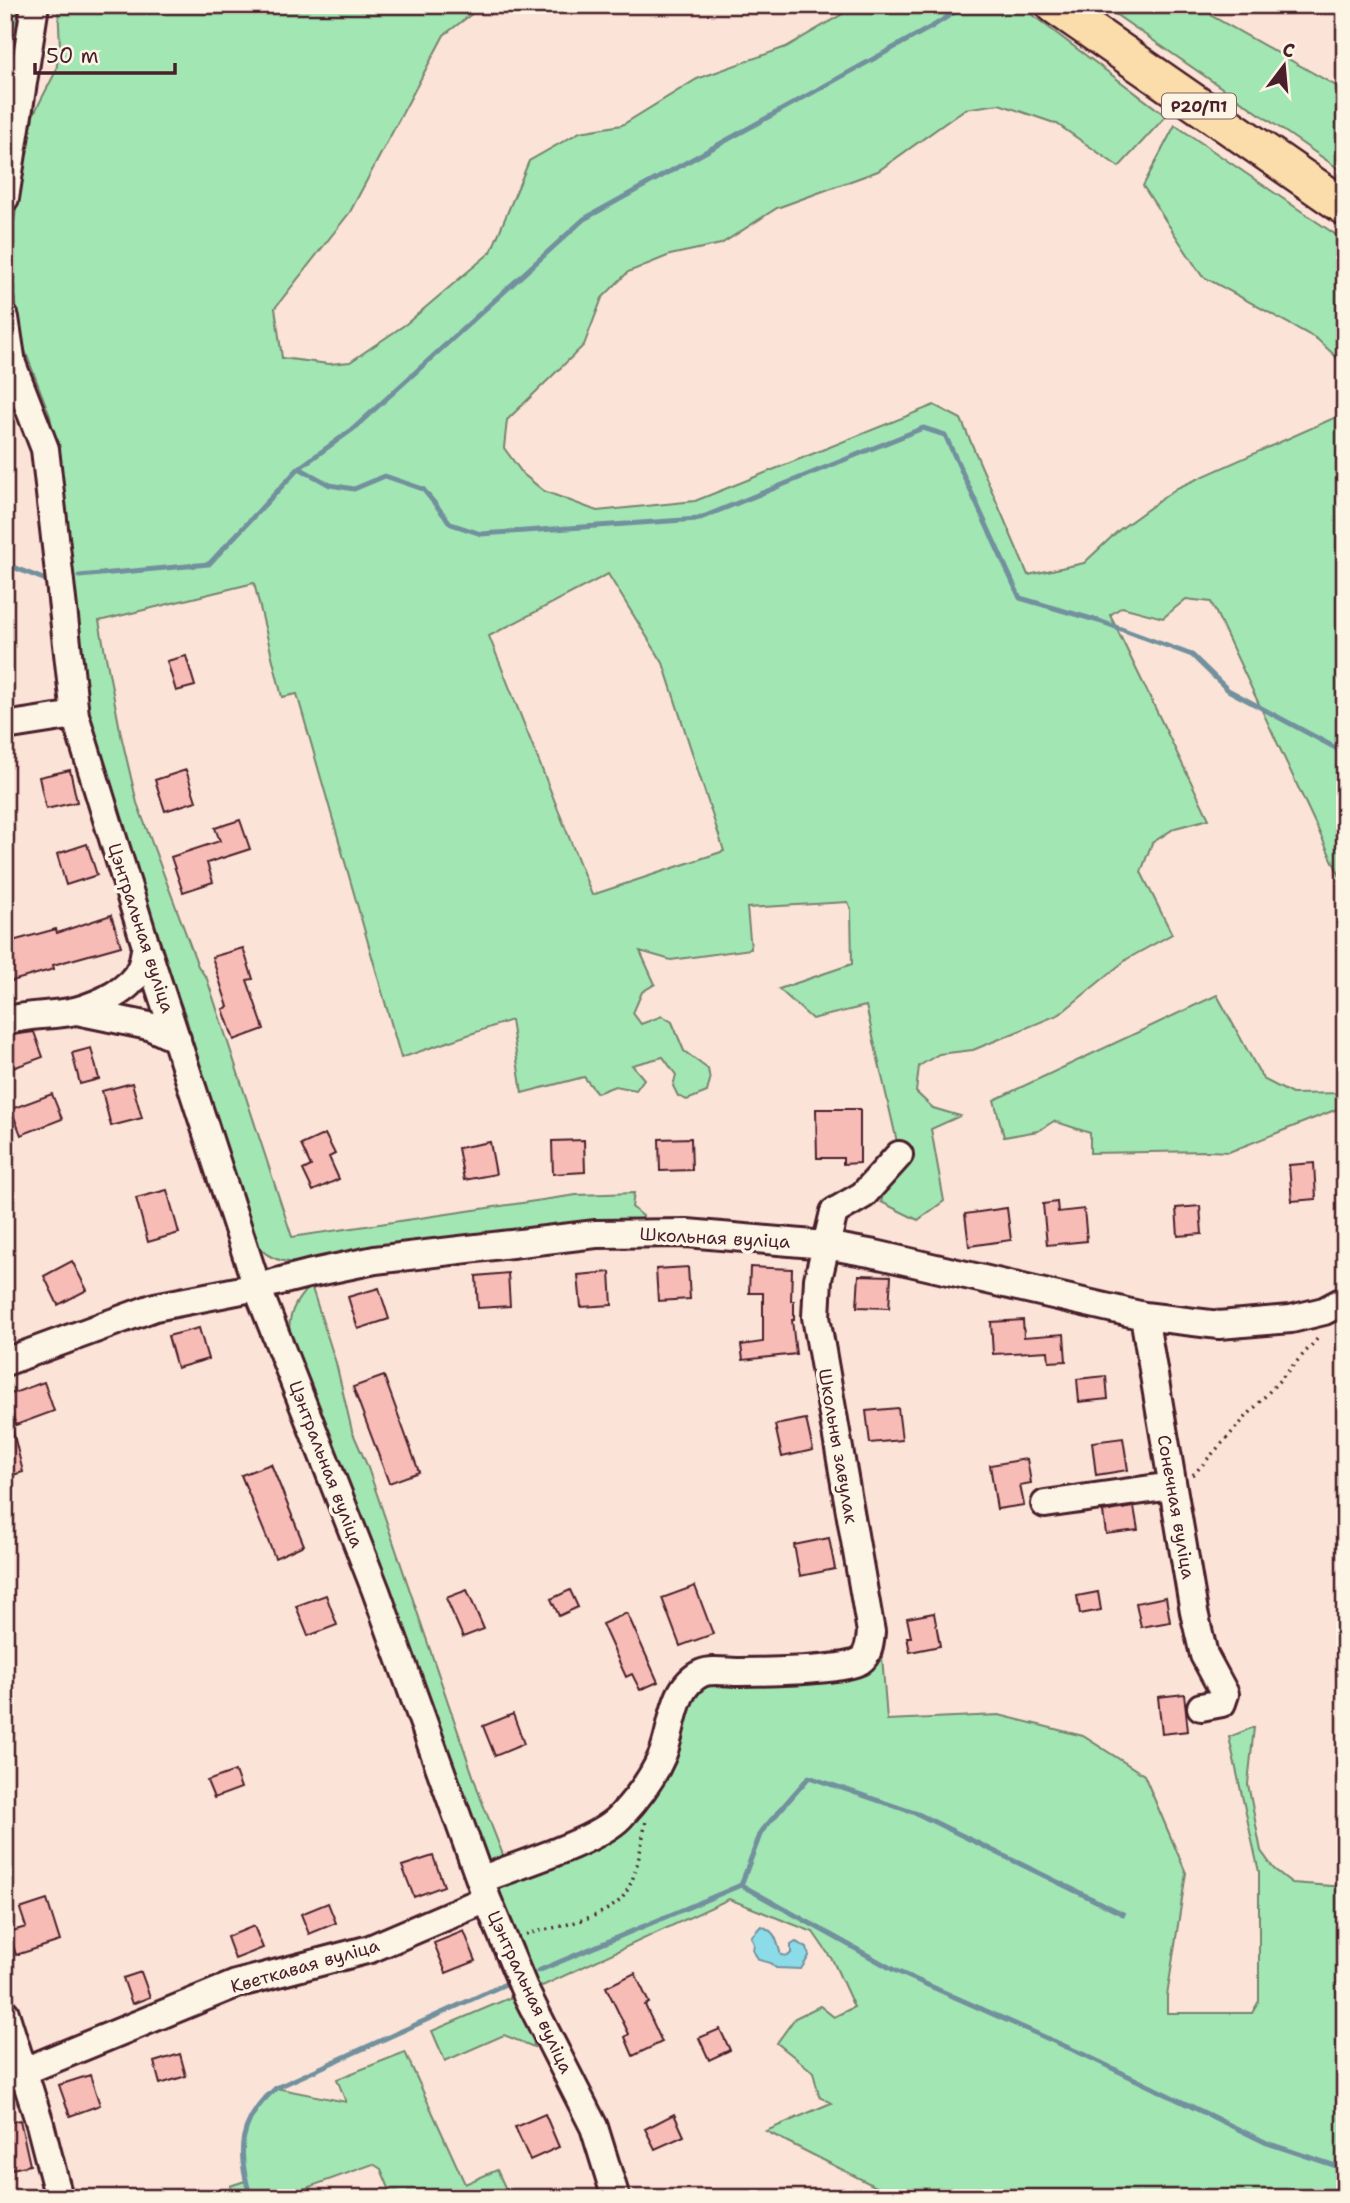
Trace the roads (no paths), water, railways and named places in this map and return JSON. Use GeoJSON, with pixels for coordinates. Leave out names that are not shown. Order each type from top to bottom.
{"type":"FeatureCollection","features":[{"type":"Feature","properties":{"kind":"main road","name":"Р20/П1"},"geometry":{"type":"LineString","coordinates":[[1054,5],[1345,207]]}},
{"type":"Feature","properties":{"kind":"street"},"geometry":{"type":"LineString","coordinates":[[5,198],[35,5]]}},
{"type":"Feature","properties":{"kind":"street","name":"Цэнтральная вуліца"},"geometry":{"type":"LineString","coordinates":[[5,318],[12,364],[45,449],[75,715],[146,946],[257,1287],[376,1591],[484,1890],[526,1993],[594,2127],[616,2198]]}},
{"type":"Feature","properties":{"kind":"street"},"geometry":{"type":"LineString","coordinates":[[5,726],[75,715]]}},
{"type":"Feature","properties":{"kind":"street"},"geometry":{"type":"LineString","coordinates":[[5,1021],[22,1016],[75,1011],[107,998],[126,986],[141,967],[146,946]]}},
{"type":"Feature","properties":{"kind":"street"},"geometry":{"type":"LineString","coordinates":[[75,1011],[149,1026],[177,1039]]}},
{"type":"Feature","properties":{"kind":"street","name":"Школьны завулак"},"geometry":{"type":"LineString","coordinates":[[869,1647],[872,1632],[816,1317],[818,1279],[834,1212],[863,1195],[900,1155]]}},
{"type":"Feature","properties":{"kind":"street","name":"Школьная вуліца"},"geometry":{"type":"LineString","coordinates":[[5,1362],[155,1307],[257,1287],[375,1259],[596,1234],[687,1233],[825,1245],[1144,1316],[1219,1325],[1291,1319],[1334,1306]]}},
{"type":"Feature","properties":{"kind":"street","name":"Сонечная вуліца"},"geometry":{"type":"LineString","coordinates":[[1144,1316],[1194,1612],[1204,1655],[1225,1694],[1222,1703],[1200,1707]]}},
{"type":"Feature","properties":{"kind":"street"},"geometry":{"type":"LineString","coordinates":[[1045,1504],[1172,1486]]}},
{"type":"Feature","properties":{"kind":"street","name":"Кветкавая вуліца"},"geometry":{"type":"LineString","coordinates":[[14,2076],[236,1984],[370,1949],[595,1835],[619,1818],[651,1776],[663,1756],[680,1696],[687,1682],[705,1672],[766,1672],[846,1666],[861,1660],[869,1647]]}},
{"type":"Feature","properties":{"kind":"street"},"geometry":{"type":"LineString","coordinates":[[5,2013],[14,2076],[40,2124],[59,2198]]}},
{"type":"Feature","properties":{"kind":"water"},"geometry":{"type":"Polygon","coordinates":[[[761,1926],[773,1934],[781,1955],[788,1956],[791,1953],[791,1945],[796,1942],[807,1948],[809,1956],[801,1969],[776,1968],[759,1960],[753,1951],[751,1937],[761,1926]]]}},
{"type":"Feature","properties":{"kind":"waterway"},"geometry":{"type":"LineString","coordinates":[[79,576],[209,564],[299,468],[353,429],[584,219],[933,26],[966,5]]}},
{"type":"Feature","properties":{"kind":"waterway"},"geometry":{"type":"LineString","coordinates":[[299,468],[330,485],[354,489],[385,476],[423,489],[451,524],[481,534],[698,519],[923,428],[945,435],[1020,598],[1102,622],[1192,655],[1228,690],[1345,753]]}},
{"type":"Feature","properties":{"kind":"waterway"},"geometry":{"type":"LineString","coordinates":[[5,564],[46,580]]}},
{"type":"Feature","properties":{"kind":"waterway"},"geometry":{"type":"LineString","coordinates":[[741,1885],[761,1832],[809,1777],[918,1814],[1123,1914]]}},
{"type":"Feature","properties":{"kind":"waterway"},"geometry":{"type":"LineString","coordinates":[[538,1971],[741,1885],[894,1970],[1087,2056],[1267,2143],[1345,2169]]}},
{"type":"Feature","properties":{"kind":"waterway"},"geometry":{"type":"LineString","coordinates":[[251,2198],[243,2166],[244,2138],[254,2112],[276,2088],[510,1982]]}}]}
